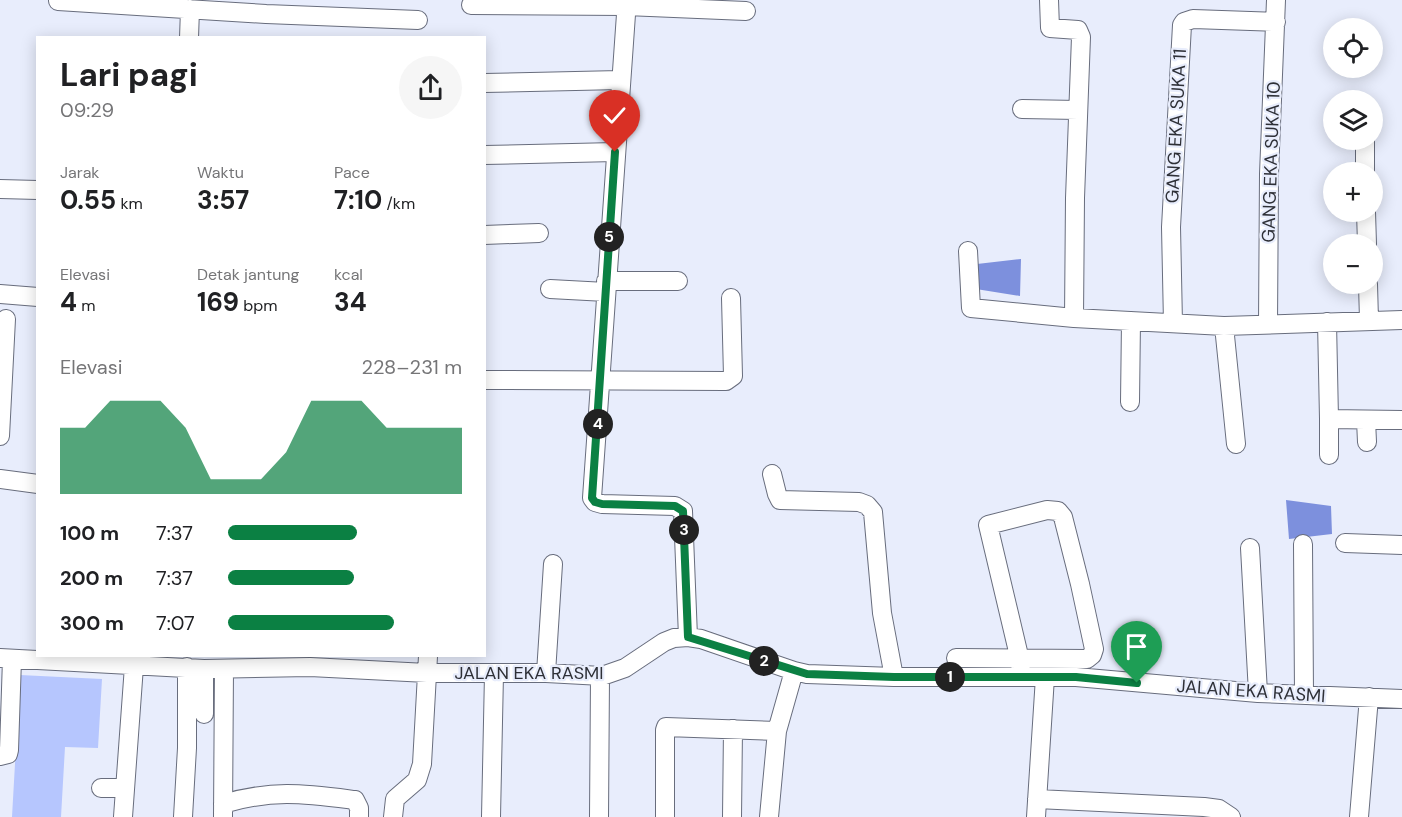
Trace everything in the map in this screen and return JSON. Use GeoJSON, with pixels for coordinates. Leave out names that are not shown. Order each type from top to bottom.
{"type":"FeatureCollection","features":[{"type":"Feature","properties":{"kind":"street"},"geometry":{"type":"LineString","coordinates":[[1049,0],[1050,28],[1076,29],[1081,33],[1075,198],[1074,318]]}},
{"type":"Feature","properties":{"kind":"street","name":"GANG EKA SUKA 10"},"geometry":{"type":"LineString","coordinates":[[1269,324],[1269,174],[1276,0]]}},
{"type":"Feature","properties":{"kind":"street"},"geometry":{"type":"LineString","coordinates":[[58,2],[169,4],[190,9],[418,20]]}},
{"type":"Feature","properties":{"kind":"street"},"geometry":{"type":"LineString","coordinates":[[626,3],[592,498],[595,502],[602,504],[675,506],[683,511],[688,637]]}},
{"type":"Feature","properties":{"kind":"street"},"geometry":{"type":"LineString","coordinates":[[471,5],[626,3],[746,11]]}},
{"type":"Feature","properties":{"kind":"street"},"geometry":{"type":"LineString","coordinates":[[189,36],[190,9]]}},
{"type":"Feature","properties":{"kind":"street","name":"GANG EKA SUKA 11"},"geometry":{"type":"LineString","coordinates":[[1173,323],[1171,227],[1182,25],[1184,22],[1193,20],[1276,22]]}},
{"type":"Feature","properties":{"kind":"street"},"geometry":{"type":"LineString","coordinates":[[486,83],[620,80]]}},
{"type":"Feature","properties":{"kind":"street"},"geometry":{"type":"LineString","coordinates":[[1022,108],[1078,110]]}},
{"type":"Feature","properties":{"kind":"street"},"geometry":{"type":"LineString","coordinates":[[486,155],[615,152]]}},
{"type":"Feature","properties":{"kind":"street"},"geometry":{"type":"LineString","coordinates":[[0,189],[36,190]]}},
{"type":"Feature","properties":{"kind":"street"},"geometry":{"type":"LineString","coordinates":[[486,235],[539,233]]}},
{"type":"Feature","properties":{"kind":"street"},"geometry":{"type":"LineString","coordinates":[[968,250],[971,309],[1074,318],[1224,326],[1402,320]]}},
{"type":"Feature","properties":{"kind":"street"},"geometry":{"type":"LineString","coordinates":[[550,289],[678,281]]}},
{"type":"Feature","properties":{"kind":"street"},"geometry":{"type":"LineString","coordinates":[[0,294],[36,297]]}},
{"type":"Feature","properties":{"kind":"street"},"geometry":{"type":"LineString","coordinates":[[1368,294],[1369,320]]}},
{"type":"Feature","properties":{"kind":"street"},"geometry":{"type":"LineString","coordinates":[[486,380],[726,381],[733,376],[731,298]]}},
{"type":"Feature","properties":{"kind":"street"},"geometry":{"type":"LineString","coordinates":[[0,436],[6,319]]}},
{"type":"Feature","properties":{"kind":"street"},"geometry":{"type":"LineString","coordinates":[[1130,402],[1131,321]]}},
{"type":"Feature","properties":{"kind":"street"},"geometry":{"type":"LineString","coordinates":[[1327,322],[1329,455]]}},
{"type":"Feature","properties":{"kind":"street"},"geometry":{"type":"LineString","coordinates":[[1224,326],[1236,444]]}},
{"type":"Feature","properties":{"kind":"street"},"geometry":{"type":"LineString","coordinates":[[1329,419],[1402,420]]}},
{"type":"Feature","properties":{"kind":"street"},"geometry":{"type":"LineString","coordinates":[[1366,420],[1367,442]]}},
{"type":"Feature","properties":{"kind":"street"},"geometry":{"type":"LineString","coordinates":[[772,474],[780,500],[859,502],[867,505],[873,512],[882,614],[894,677]]}},
{"type":"Feature","properties":{"kind":"street"},"geometry":{"type":"LineString","coordinates":[[0,479],[36,484]]}},
{"type":"Feature","properties":{"kind":"street"},"geometry":{"type":"LineString","coordinates":[[956,658],[1020,668],[1087,659],[1092,655],[1094,649],[1080,584],[1063,517],[1058,511],[1047,510],[988,525],[1020,668]]}},
{"type":"Feature","properties":{"kind":"street"},"geometry":{"type":"LineString","coordinates":[[1345,543],[1402,545]]}},
{"type":"Feature","properties":{"kind":"street"},"geometry":{"type":"LineString","coordinates":[[1303,544],[1304,695]]}},
{"type":"Feature","properties":{"kind":"street"},"geometry":{"type":"LineString","coordinates":[[1250,548],[1258,693]]}},
{"type":"Feature","properties":{"kind":"street"},"geometry":{"type":"LineString","coordinates":[[546,674],[553,564]]}},
{"type":"Feature","properties":{"kind":"street","name":"JALAN EKA RASMI"},"geometry":{"type":"LineString","coordinates":[[6,659],[104,660],[134,666],[185,664],[224,669],[310,661],[428,664],[494,674],[600,676],[625,668],[664,642],[688,637],[701,639],[807,674],[894,677],[1020,668],[1045,677],[1076,677],[1258,693],[1402,699]]}},
{"type":"Feature","properties":{"kind":"street"},"geometry":{"type":"LineString","coordinates":[[0,756],[8,754],[9,750],[6,659]]}},
{"type":"Feature","properties":{"kind":"street"},"geometry":{"type":"LineString","coordinates":[[185,664],[204,714]]}},
{"type":"Feature","properties":{"kind":"street"},"geometry":{"type":"LineString","coordinates":[[183,817],[188,748],[185,664]]}},
{"type":"Feature","properties":{"kind":"street"},"geometry":{"type":"LineString","coordinates":[[393,817],[395,799],[417,780],[422,764],[428,664]]}},
{"type":"Feature","properties":{"kind":"street"},"geometry":{"type":"LineString","coordinates":[[123,817],[134,666]]}},
{"type":"Feature","properties":{"kind":"street"},"geometry":{"type":"LineString","coordinates":[[224,669],[223,810],[249,797],[276,793],[355,800],[358,803],[359,817]]}},
{"type":"Feature","properties":{"kind":"street"},"geometry":{"type":"LineString","coordinates":[[769,817],[777,731],[794,671]]}},
{"type":"Feature","properties":{"kind":"street"},"geometry":{"type":"LineString","coordinates":[[491,817],[494,674]]}},
{"type":"Feature","properties":{"kind":"street"},"geometry":{"type":"LineString","coordinates":[[599,817],[600,676]]}},
{"type":"Feature","properties":{"kind":"street"},"geometry":{"type":"LineString","coordinates":[[1036,817],[1045,677]]}},
{"type":"Feature","properties":{"kind":"street"},"geometry":{"type":"LineString","coordinates":[[1359,817],[1369,697]]}},
{"type":"Feature","properties":{"kind":"street"},"geometry":{"type":"LineString","coordinates":[[665,817],[665,728],[777,731]]}},
{"type":"Feature","properties":{"kind":"street"},"geometry":{"type":"LineString","coordinates":[[732,817],[733,729]]}},
{"type":"Feature","properties":{"kind":"street"},"geometry":{"type":"LineString","coordinates":[[101,788],[125,788]]}},
{"type":"Feature","properties":{"kind":"street"},"geometry":{"type":"LineString","coordinates":[[1037,798],[1120,810],[1204,807],[1219,809],[1231,817]]}},
{"type":"Feature","properties":{"kind":"shaded area"},"geometry":{"type":"Polygon","coordinates":[[[1021,259],[1020,296],[976,289],[977,264],[1021,259]]]}},
{"type":"Feature","properties":{"kind":"shaded area"},"geometry":{"type":"Polygon","coordinates":[[[1286,500],[1331,506],[1332,534],[1289,539],[1286,500]]]}},
{"type":"Feature","properties":{"kind":"shaded area"},"geometry":{"type":"Polygon","coordinates":[[[20,675],[102,679],[98,748],[65,747],[61,817],[12,817],[20,675]]]}},
{"type":"Feature","properties":{"kind":"route"},"geometry":{"type":"LineString","coordinates":[[615,152],[592,498],[595,502],[602,504],[675,506],[683,511],[688,637],[701,639],[807,674],[894,677],[1076,677],[1137,683]]}}]}
